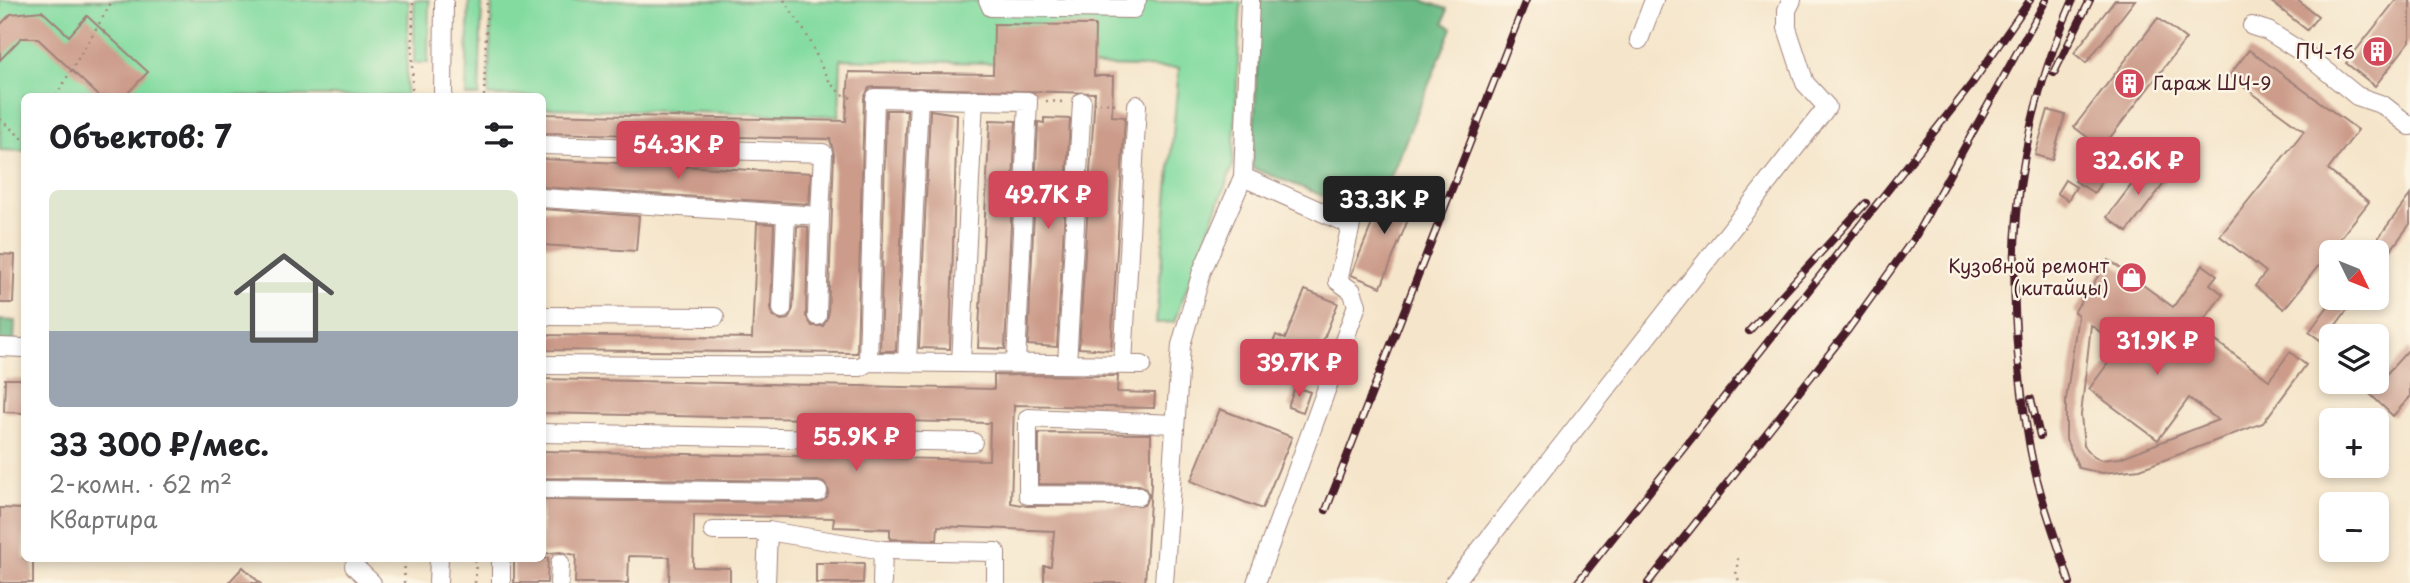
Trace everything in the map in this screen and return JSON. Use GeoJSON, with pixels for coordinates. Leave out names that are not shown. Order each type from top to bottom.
{"type":"FeatureCollection","features":[{"type":"Feature","properties":{"kind":"street"},"geometry":{"type":"LineString","coordinates":[[443,93],[444,0]]}},
{"type":"Feature","properties":{"kind":"street"},"geometry":{"type":"LineString","coordinates":[[988,0],[991,6],[1133,9],[1137,0]]}},
{"type":"Feature","properties":{"kind":"street"},"geometry":{"type":"LineString","coordinates":[[1164,583],[1181,345],[1202,271],[1243,177],[1250,0]]}},
{"type":"Feature","properties":{"kind":"street"},"geometry":{"type":"LineString","coordinates":[[1639,40],[1654,0]]}},
{"type":"Feature","properties":{"kind":"street"},"geometry":{"type":"LineString","coordinates":[[1454,583],[1827,107],[1805,83],[1787,28],[1787,10],[1792,0]]}},
{"type":"Feature","properties":{"kind":"street"},"geometry":{"type":"LineString","coordinates":[[2252,26],[2269,31],[2308,56],[2357,96],[2383,105],[2410,126]]}},
{"type":"Feature","properties":{"kind":"street"},"geometry":{"type":"LineString","coordinates":[[868,362],[875,98],[919,98],[1028,101],[1016,363]]}},
{"type":"Feature","properties":{"kind":"street"},"geometry":{"type":"LineString","coordinates":[[907,362],[919,98]]}},
{"type":"Feature","properties":{"kind":"street"},"geometry":{"type":"LineString","coordinates":[[961,363],[974,99]]}},
{"type":"Feature","properties":{"kind":"street"},"geometry":{"type":"LineString","coordinates":[[1067,364],[1082,102]]}},
{"type":"Feature","properties":{"kind":"street"},"geometry":{"type":"LineString","coordinates":[[1123,364],[1137,105]]}},
{"type":"Feature","properties":{"kind":"street"},"geometry":{"type":"LineString","coordinates":[[546,145],[823,153],[817,316]]}},
{"type":"Feature","properties":{"kind":"street"},"geometry":{"type":"LineString","coordinates":[[1243,177],[1351,225],[1338,281],[1352,291],[1357,305],[1256,583]]}},
{"type":"Feature","properties":{"kind":"street"},"geometry":{"type":"LineString","coordinates":[[546,198],[820,216]]}},
{"type":"Feature","properties":{"kind":"street"},"geometry":{"type":"LineString","coordinates":[[782,309],[786,214]]}},
{"type":"Feature","properties":{"kind":"street"},"geometry":{"type":"LineString","coordinates":[[546,316],[715,317]]}},
{"type":"Feature","properties":{"kind":"street"},"geometry":{"type":"LineString","coordinates":[[0,347],[21,348]]}},
{"type":"Feature","properties":{"kind":"street"},"geometry":{"type":"LineString","coordinates":[[546,365],[860,367],[868,362],[1142,365]]}},
{"type":"Feature","properties":{"kind":"street"},"geometry":{"type":"LineString","coordinates":[[1138,496],[1028,495],[1028,418],[1175,424]]}},
{"type":"Feature","properties":{"kind":"street"},"geometry":{"type":"LineString","coordinates":[[546,433],[973,442]]}},
{"type":"Feature","properties":{"kind":"street"},"geometry":{"type":"LineString","coordinates":[[546,489],[818,492]]}},
{"type":"Feature","properties":{"kind":"street"},"geometry":{"type":"LineString","coordinates":[[713,531],[768,531],[883,550],[996,552],[996,583]]}},
{"type":"Feature","properties":{"kind":"street"},"geometry":{"type":"LineString","coordinates":[[766,583],[768,531]]}},
{"type":"Feature","properties":{"kind":"street"},"geometry":{"type":"LineString","coordinates":[[883,550],[883,583]]}},
{"type":"Feature","properties":{"kind":"street"},"geometry":{"type":"LineString","coordinates":[[438,583],[439,562]]}},
{"type":"Feature","properties":{"kind":"street"},"geometry":{"type":"LineString","coordinates":[[501,563],[501,583]]}},
{"type":"Feature","properties":{"kind":"street"},"geometry":{"type":"LineString","coordinates":[[559,583],[560,563]]}},
{"type":"Feature","properties":{"kind":"street"},"geometry":{"type":"LineString","coordinates":[[354,566],[372,583]]}},
{"type":"Feature","properties":{"kind":"path"},"geometry":{"type":"LineString","coordinates":[[58,93],[113,0]]}},
{"type":"Feature","properties":{"kind":"path"},"geometry":{"type":"LineString","coordinates":[[412,93],[413,0]]}},
{"type":"Feature","properties":{"kind":"path"},"geometry":{"type":"LineString","coordinates":[[484,93],[488,0]]}},
{"type":"Feature","properties":{"kind":"path"},"geometry":{"type":"LineString","coordinates":[[783,0],[810,41],[832,85],[850,97],[875,98]]}},
{"type":"Feature","properties":{"kind":"path"},"geometry":{"type":"LineString","coordinates":[[0,118],[21,137]]}},
{"type":"Feature","properties":{"kind":"path"},"geometry":{"type":"LineString","coordinates":[[1738,558],[1736,576],[1741,583]]}},
{"type":"Feature","properties":{"kind":"path"},"geometry":{"type":"LineString","coordinates":[[404,583],[405,562]]}},
{"type":"Feature","properties":{"kind":"path"},"geometry":{"type":"LineString","coordinates":[[475,562],[475,583]]}},
{"type":"Feature","properties":{"kind":"green space"},"geometry":{"type":"Polygon","coordinates":[[[0,0],[409,0],[406,93],[21,93],[21,151],[0,150],[0,0]]]}},
{"type":"Feature","properties":{"kind":"green space"},"geometry":{"type":"Polygon","coordinates":[[[414,0],[429,0],[428,63],[414,63],[414,0]]]}},
{"type":"Feature","properties":{"kind":"green space"},"geometry":{"type":"Polygon","coordinates":[[[469,0],[482,0],[479,93],[466,93],[469,0]]]}},
{"type":"Feature","properties":{"kind":"green space"},"geometry":{"type":"Polygon","coordinates":[[[492,0],[1241,2],[1233,165],[1174,322],[1156,323],[1179,68],[841,59],[839,116],[546,108],[546,93],[488,93],[492,0]]]}},
{"type":"Feature","properties":{"kind":"green space"},"geometry":{"type":"Polygon","coordinates":[[[1260,0],[1421,0],[1447,9],[1444,23],[1452,28],[1389,181],[1386,182],[1375,216],[1252,168],[1260,0]]]}},
{"type":"Feature","properties":{"kind":"green space"},"geometry":{"type":"Polygon","coordinates":[[[0,320],[15,321],[14,342],[0,342],[0,320]]]}},
{"type":"Feature","properties":{"kind":"building"},"geometry":{"type":"Polygon","coordinates":[[[2115,0],[2135,0],[2086,63],[2074,53],[2115,0]]]}},
{"type":"Feature","properties":{"kind":"building"},"geometry":{"type":"Polygon","coordinates":[[[2269,0],[2297,0],[2318,16],[2307,30],[2269,0]]]}},
{"type":"Feature","properties":{"kind":"building","name":"ПЧ-16"},"geometry":{"type":"Polygon","coordinates":[[[2396,0],[2410,0],[2410,41],[2375,86],[2346,63],[2396,0]]]}},
{"type":"Feature","properties":{"kind":"building"},"geometry":{"type":"Polygon","coordinates":[[[42,11],[69,36],[87,16],[148,72],[128,93],[96,93],[37,38],[21,38],[0,60],[0,25],[11,14],[42,11]]]}},
{"type":"Feature","properties":{"kind":"building","name":"Гараж ШЧ-9"},"geometry":{"type":"Polygon","coordinates":[[[2158,18],[2186,39],[2102,148],[2074,127],[2158,18]]]}},
{"type":"Feature","properties":{"kind":"building"},"geometry":{"type":"Polygon","coordinates":[[[994,24],[1095,25],[1094,76],[1113,76],[1112,116],[1125,117],[1111,350],[1079,348],[1095,93],[875,87],[869,88],[864,98],[857,353],[546,350],[546,335],[752,338],[757,223],[774,224],[771,309],[772,315],[781,320],[788,319],[793,309],[797,226],[808,227],[806,316],[812,326],[823,326],[828,316],[834,154],[830,139],[546,133],[546,114],[846,121],[849,72],[993,74],[994,24]]]}},
{"type":"Feature","properties":{"kind":"building"},"geometry":{"type":"Polygon","coordinates":[[[2249,50],[2358,130],[2328,170],[2369,202],[2339,240],[2319,240],[2319,265],[2284,309],[2255,286],[2266,272],[2220,236],[2304,131],[2229,76],[2249,50]]]}},
{"type":"Feature","properties":{"kind":"building"},"geometry":{"type":"Polygon","coordinates":[[[886,110],[907,110],[896,351],[880,351],[886,110]]]}},
{"type":"Feature","properties":{"kind":"building"},"geometry":{"type":"Polygon","coordinates":[[[930,110],[957,114],[950,349],[919,348],[930,110]]]}},
{"type":"Feature","properties":{"kind":"building"},"geometry":{"type":"Polygon","coordinates":[[[2048,110],[2065,115],[2052,160],[2035,155],[2048,110]]]}},
{"type":"Feature","properties":{"kind":"building"},"geometry":{"type":"Polygon","coordinates":[[[1044,118],[1070,119],[1057,347],[1028,345],[1038,122],[1044,123],[1044,118]]]}},
{"type":"Feature","properties":{"kind":"building"},"geometry":{"type":"Polygon","coordinates":[[[990,120],[1016,121],[1005,349],[978,348],[990,120]]]}},
{"type":"Feature","properties":{"kind":"building"},"geometry":{"type":"Polygon","coordinates":[[[546,159],[811,173],[809,204],[546,187],[546,159]]]}},
{"type":"Feature","properties":{"kind":"building"},"geometry":{"type":"Polygon","coordinates":[[[2090,159],[2109,171],[2094,193],[2075,181],[2090,159]]]}},
{"type":"Feature","properties":{"kind":"building"},"geometry":{"type":"Polygon","coordinates":[[[2149,162],[2169,177],[2127,232],[2107,217],[2149,162]]]}},
{"type":"Feature","properties":{"kind":"building"},"geometry":{"type":"Polygon","coordinates":[[[2065,180],[2076,187],[2068,200],[2057,193],[2065,180]]]}},
{"type":"Feature","properties":{"kind":"building"},"geometry":{"type":"Polygon","coordinates":[[[1388,185],[1417,197],[1381,287],[1351,275],[1388,185]]]}},
{"type":"Feature","properties":{"kind":"building"},"geometry":{"type":"Polygon","coordinates":[[[2410,195],[2410,224],[2389,252],[2389,240],[2377,240],[2410,195]]]}},
{"type":"Feature","properties":{"kind":"building"},"geometry":{"type":"Polygon","coordinates":[[[546,209],[639,216],[636,251],[546,245],[546,209]]]}},
{"type":"Feature","properties":{"kind":"building"},"geometry":{"type":"Polygon","coordinates":[[[0,254],[15,255],[13,303],[0,303],[0,254]]]}},
{"type":"Feature","properties":{"kind":"building"},"geometry":{"type":"Polygon","coordinates":[[[2109,260],[2173,307],[2203,265],[2217,275],[2210,284],[2223,294],[2198,328],[2269,380],[2290,352],[2306,365],[2263,423],[2140,469],[2102,473],[2079,468],[2066,440],[2066,400],[2078,315],[2074,312],[2109,260]],[[2091,325],[2081,415],[2084,446],[2094,457],[2101,460],[2120,458],[2218,420],[2189,398],[2158,440],[2089,389],[2120,347],[2091,325]]]}},
{"type":"Feature","properties":{"kind":"building"},"geometry":{"type":"Polygon","coordinates":[[[1305,290],[1338,303],[1306,383],[1264,366],[1276,335],[1285,339],[1305,290]]]}},
{"type":"Feature","properties":{"kind":"building"},"geometry":{"type":"Polygon","coordinates":[[[2325,310],[2347,310],[2336,324],[2319,324],[2319,339],[2309,332],[2325,310]]]}},
{"type":"Feature","properties":{"kind":"building"},"geometry":{"type":"Polygon","coordinates":[[[2410,348],[2410,397],[2393,416],[2389,408],[2385,408],[2370,394],[2389,394],[2389,371],[2410,348]]]}},
{"type":"Feature","properties":{"kind":"building"},"geometry":{"type":"Polygon","coordinates":[[[994,375],[1118,376],[1117,392],[1155,393],[1154,408],[1014,405],[1011,503],[1027,506],[1144,505],[1149,495],[1144,487],[1139,485],[1039,484],[1039,433],[1151,434],[1151,484],[1145,583],[1044,583],[1044,566],[1051,566],[1054,531],[938,526],[937,540],[890,539],[890,529],[833,527],[834,518],[694,515],[693,567],[730,568],[730,583],[669,583],[670,557],[629,556],[628,583],[575,583],[576,555],[560,552],[546,554],[546,500],[818,503],[827,498],[829,491],[824,483],[818,481],[546,478],[546,451],[989,460],[990,423],[546,413],[546,379],[994,389],[994,375]]]}},
{"type":"Feature","properties":{"kind":"building"},"geometry":{"type":"Polygon","coordinates":[[[5,379],[21,379],[21,413],[4,412],[5,379]]]}},
{"type":"Feature","properties":{"kind":"building"},"geometry":{"type":"Polygon","coordinates":[[[1295,387],[1310,392],[1303,412],[1288,407],[1295,387]]]}},
{"type":"Feature","properties":{"kind":"building"},"geometry":{"type":"Polygon","coordinates":[[[1220,409],[1292,437],[1262,509],[1191,481],[1220,409]]]}},
{"type":"Feature","properties":{"kind":"building"},"geometry":{"type":"Polygon","coordinates":[[[0,508],[21,509],[21,562],[33,562],[33,583],[0,583],[0,508]]]}},
{"type":"Feature","properties":{"kind":"building"},"geometry":{"type":"Polygon","coordinates":[[[548,558],[547,583],[514,583],[514,562],[546,562],[548,558]]]}},
{"type":"Feature","properties":{"kind":"building"},"geometry":{"type":"Polygon","coordinates":[[[816,563],[864,563],[863,583],[816,583],[816,563]]]}},
{"type":"Feature","properties":{"kind":"building"},"geometry":{"type":"Polygon","coordinates":[[[243,567],[260,583],[228,583],[243,567]]]}},
{"type":"Feature","properties":{"kind":"railway"},"geometry":{"type":"LineString","coordinates":[[1326,510],[1526,0]]}},
{"type":"Feature","properties":{"kind":"railway"},"geometry":{"type":"LineString","coordinates":[[1577,583],[1971,85],[2030,0]]}},
{"type":"Feature","properties":{"kind":"railway"},"geometry":{"type":"LineString","coordinates":[[1648,583],[1848,330],[1916,235],[2046,0]]}},
{"type":"Feature","properties":{"kind":"railway"},"geometry":{"type":"LineString","coordinates":[[2070,583],[2031,454],[2020,379],[2014,268],[2024,160],[2035,107],[2073,0]]}},
{"type":"Feature","properties":{"kind":"railway"},"geometry":{"type":"LineString","coordinates":[[2054,73],[2090,0]]}},
{"type":"Feature","properties":{"kind":"railway"},"geometry":{"type":"LineString","coordinates":[[1749,331],[1866,203]]}},
{"type":"Feature","properties":{"kind":"railway"},"geometry":{"type":"LineString","coordinates":[[2031,399],[2040,436]]}},
{"type":"Feature","properties":{"kind":"place","name":"ПЧ-16"},"geometry":{"type":"Point","coordinates":[2378,52]}},
{"type":"Feature","properties":{"kind":"place","name":"Гараж ШЧ-9"},"geometry":{"type":"Point","coordinates":[2130,83]}},
{"type":"Feature","properties":{"kind":"place","name":"Кузовной ремонт (китайцы)"},"geometry":{"type":"Point","coordinates":[2132,277]}}]}
